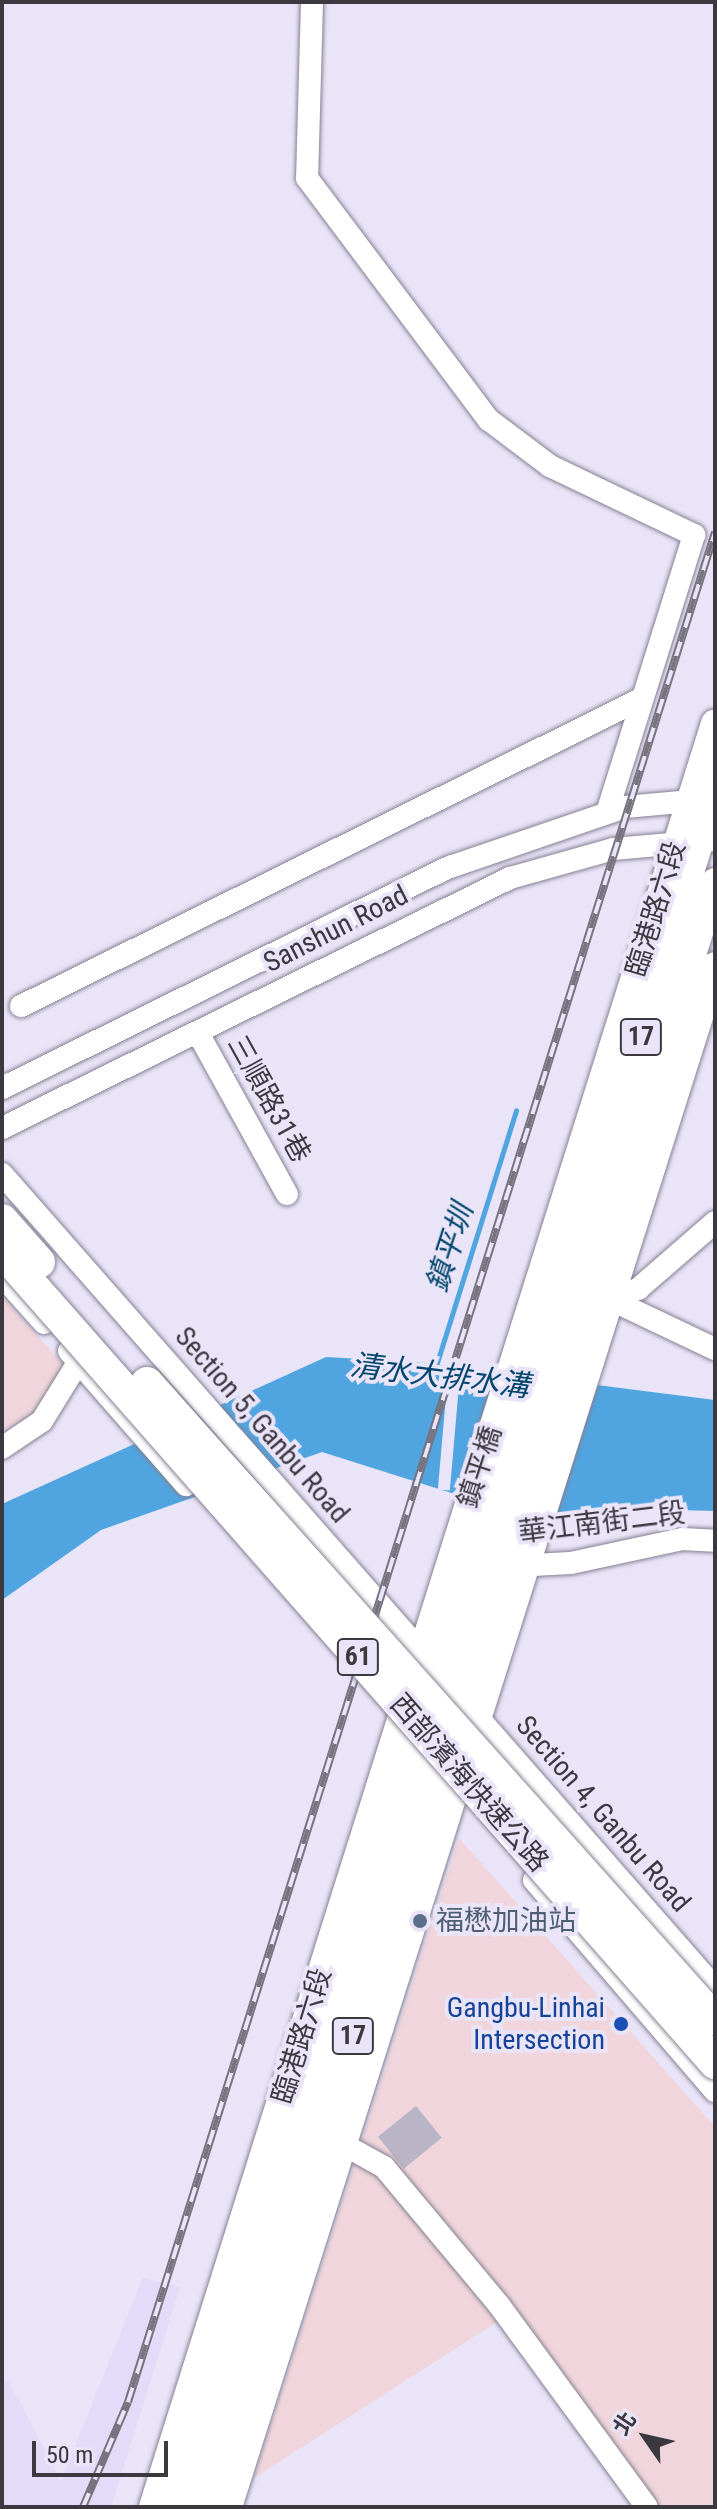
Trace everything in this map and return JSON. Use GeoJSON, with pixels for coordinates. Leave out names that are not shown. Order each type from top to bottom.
{"type":"FeatureCollection","features":[{"type":"Feature","properties":{"kind":"highway","name":"西部濱海快速公路"},"geometry":{"type":"LineString","coordinates":[[2,1220],[715,2020]]}},
{"type":"Feature","properties":{"kind":"highway","name":"西部濱海快速公路"},"geometry":{"type":"LineString","coordinates":[[2,1251],[715,2063]]}},
{"type":"Feature","properties":{"kind":"main road","name":"臨港路六段"},"geometry":{"type":"LineString","coordinates":[[577,1287],[698,842],[708,797],[715,723]]}},
{"type":"Feature","properties":{"kind":"main road","name":"臨港路六段"},"geometry":{"type":"LineString","coordinates":[[577,1287],[715,882]]}},
{"type":"Feature","properties":{"kind":"main road","name":"17"},"geometry":{"type":"LineString","coordinates":[[488,1566],[577,1287],[715,966]]}},
{"type":"Feature","properties":{"kind":"main road","name":"鎮平橋"},"geometry":{"type":"LineString","coordinates":[[488,1566],[577,1287]]}},
{"type":"Feature","properties":{"kind":"main road","name":"臨港路六段"},"geometry":{"type":"LineString","coordinates":[[228,2507],[398,1728],[421,1652],[488,1566]]}},
{"type":"Feature","properties":{"kind":"main road","name":"臨港路六段"},"geometry":{"type":"LineString","coordinates":[[205,2507],[418,1748],[450,1684],[488,1566]]}},
{"type":"Feature","properties":{"kind":"main road","name":"臨港路六段"},"geometry":{"type":"LineString","coordinates":[[153,2507],[309,2130],[457,1789],[478,1716],[488,1566]]}},
{"type":"Feature","properties":{"kind":"main road","name":"臨港路六段"},"geometry":{"type":"LineString","coordinates":[[179,2507],[438,1769],[450,1684]]}},
{"type":"Feature","properties":{"kind":"street"},"geometry":{"type":"LineString","coordinates":[[312,2],[307,178],[489,420],[550,466],[694,535],[607,813]]}},
{"type":"Feature","properties":{"kind":"street"},"geometry":{"type":"LineString","coordinates":[[21,1006],[641,699]]}},
{"type":"Feature","properties":{"kind":"street","name":"Sanshun Road"},"geometry":{"type":"LineString","coordinates":[[2,1088],[450,867],[607,813],[708,797]]}},
{"type":"Feature","properties":{"kind":"street","name":"Sanshun Road"},"geometry":{"type":"LineString","coordinates":[[2,1128],[510,878],[613,849],[698,842]]}},
{"type":"Feature","properties":{"kind":"street","name":"三順路31巷"},"geometry":{"type":"LineString","coordinates":[[198,1033],[287,1194]]}},
{"type":"Feature","properties":{"kind":"street","name":"Section 5, Ganbu Road"},"geometry":{"type":"LineString","coordinates":[[2,1174],[478,1716]]}},
{"type":"Feature","properties":{"kind":"street"},"geometry":{"type":"LineString","coordinates":[[577,1287],[638,1289],[715,1222]]}},
{"type":"Feature","properties":{"kind":"street"},"geometry":{"type":"LineString","coordinates":[[2,1276],[271,1578],[398,1728],[457,1789],[715,2091]]}},
{"type":"Feature","properties":{"kind":"street"},"geometry":{"type":"LineString","coordinates":[[577,1287],[715,1349]]}},
{"type":"Feature","properties":{"kind":"street"},"geometry":{"type":"LineString","coordinates":[[2,1448],[42,1421],[79,1361]]}},
{"type":"Feature","properties":{"kind":"street","name":"華江南街二段"},"geometry":{"type":"LineString","coordinates":[[488,1566],[571,1563],[682,1539],[715,1541]]}},
{"type":"Feature","properties":{"kind":"street","name":"Section 4, Ganbu Road"},"geometry":{"type":"LineString","coordinates":[[478,1716],[715,1988]]}},
{"type":"Feature","properties":{"kind":"street"},"geometry":{"type":"LineString","coordinates":[[309,2130],[384,2167],[490,2294],[647,2507]]}},
{"type":"Feature","properties":{"kind":"shaded area"},"geometry":{"type":"Polygon","coordinates":[[[2,1297],[66,1367],[29,1419],[2,1430],[2,1297]]]}},
{"type":"Feature","properties":{"kind":"shaded area"},"geometry":{"type":"Polygon","coordinates":[[[459,1838],[715,2127],[715,2507],[654,2507],[511,2313],[254,2478],[459,1838]]]}},
{"type":"Feature","properties":{"kind":"shaded area"},"geometry":{"type":"Polygon","coordinates":[[[143,2278],[180,2287],[111,2507],[2,2507],[2,2384],[8,2380],[61,2481],[143,2278]]]}},
{"type":"Feature","properties":{"kind":"water","name":"清水大排水溝"},"geometry":{"type":"Polygon","coordinates":[[[326,1357],[416,1362],[715,1400],[715,1511],[602,1508],[553,1525],[322,1452],[101,1530],[2,1600],[2,1504],[326,1357]]]}},
{"type":"Feature","properties":{"kind":"pier"},"geometry":{"type":"Polygon","coordinates":[[[449,1362],[461,1363],[450,1491],[438,1490],[449,1362]]]}},
{"type":"Feature","properties":{"kind":"building"},"geometry":{"type":"Polygon","coordinates":[[[416,2106],[442,2138],[404,2169],[378,2137],[416,2106]]]}},
{"type":"Feature","properties":{"kind":"waterway","name":"鎮平圳"},"geometry":{"type":"LineString","coordinates":[[435,1369],[516,1110]]}},
{"type":"Feature","properties":{"kind":"railway"},"geometry":{"type":"LineString","coordinates":[[83,2507],[128,2402],[715,532]]}},
{"type":"Feature","properties":{"kind":"place","name":"福懋加油站"},"geometry":{"type":"Point","coordinates":[420,1921]}},
{"type":"Feature","properties":{"kind":"place","name":"Gangbu-Linhai Intersection"},"geometry":{"type":"Point","coordinates":[621,2024]}}]}
